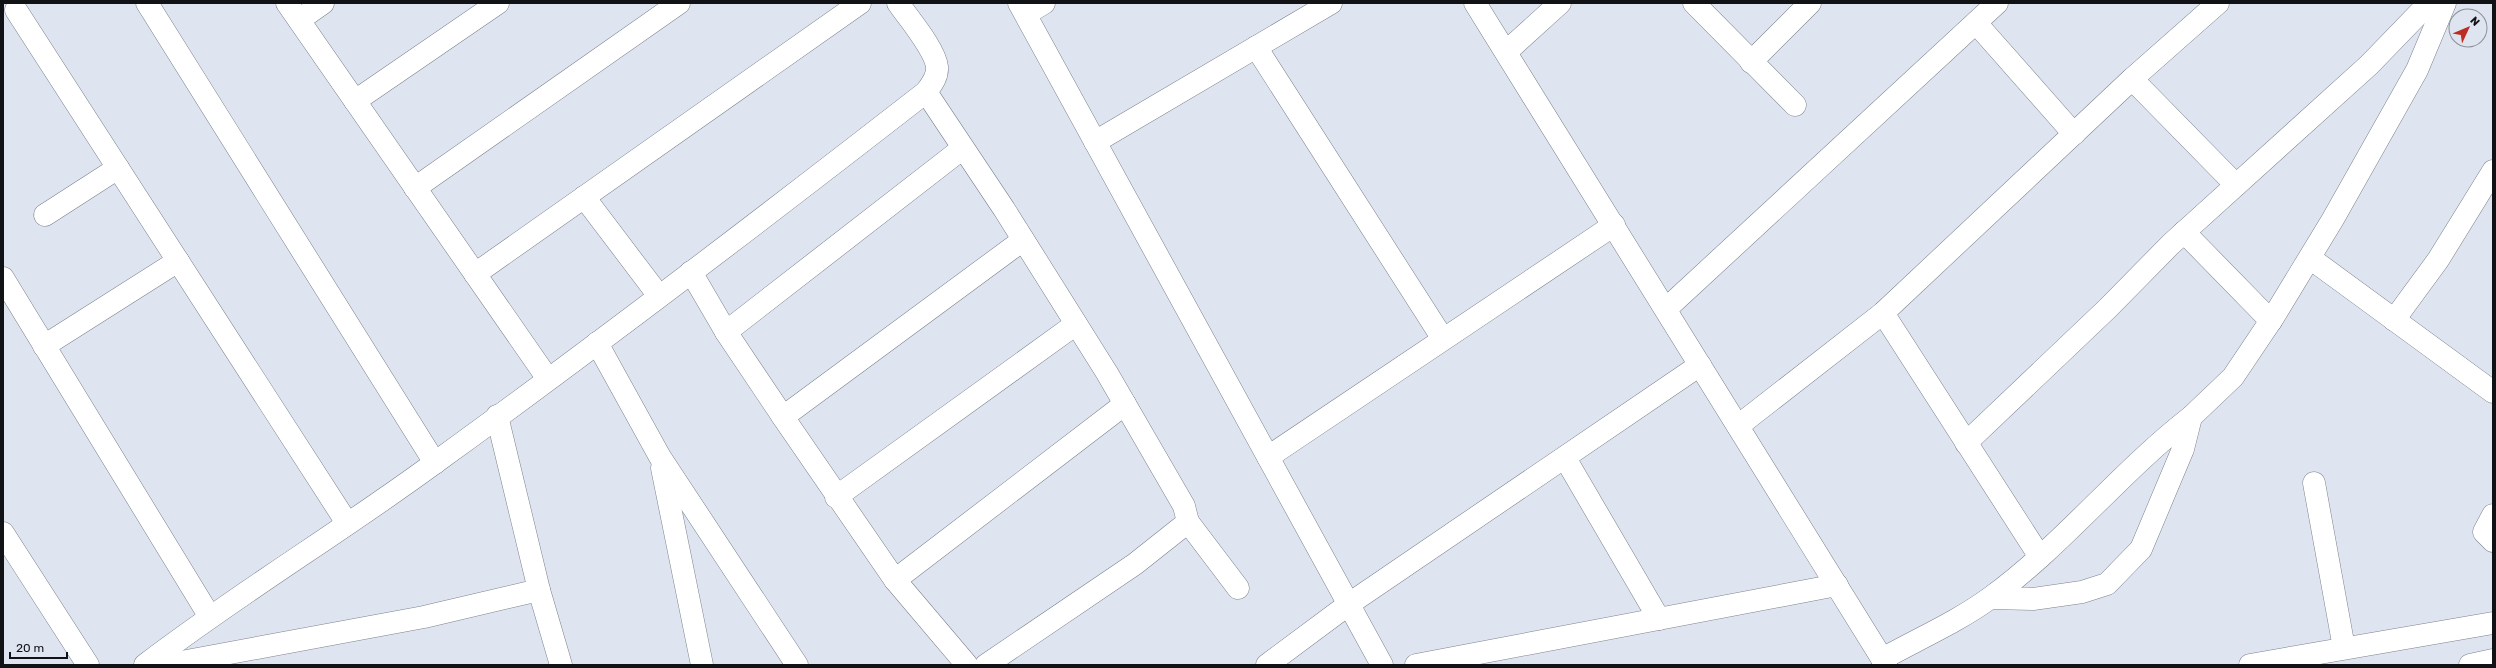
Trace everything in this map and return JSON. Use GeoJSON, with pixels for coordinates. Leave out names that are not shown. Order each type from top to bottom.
{"type":"FeatureCollection","features":[{"type":"Feature","properties":{"kind":"main road"},"geometry":{"type":"LineString","coordinates":[[147,3],[435,463]]}},
{"type":"Feature","properties":{"kind":"main road"},"geometry":{"type":"LineString","coordinates":[[323,3],[293,11],[548,379]]}},
{"type":"Feature","properties":{"kind":"main road"},"geometry":{"type":"LineString","coordinates":[[415,188],[678,3]]}},
{"type":"Feature","properties":{"kind":"main road"},"geometry":{"type":"LineString","coordinates":[[475,274],[860,3]]}},
{"type":"Feature","properties":{"kind":"main road"},"geometry":{"type":"LineString","coordinates":[[144,665],[210,617],[435,463],[598,343],[926,92],[934,81],[937,68],[933,54],[898,3]]}},
{"type":"Feature","properties":{"kind":"main road"},"geometry":{"type":"LineString","coordinates":[[1044,3],[1022,9],[1382,665]]}},
{"type":"Feature","properties":{"kind":"main road"},"geometry":{"type":"LineString","coordinates":[[1095,142],[1331,3]]}},
{"type":"Feature","properties":{"kind":"main road"},"geometry":{"type":"LineString","coordinates":[[1475,3],[1884,662],[1990,598],[2040,557],[2161,440],[2191,417],[2233,377],[2271,321],[2310,258],[2417,70],[2445,3]]}},
{"type":"Feature","properties":{"kind":"main road"},"geometry":{"type":"LineString","coordinates":[[1506,52],[1560,3]]}},
{"type":"Feature","properties":{"kind":"main road"},"geometry":{"type":"LineString","coordinates":[[1694,3],[1795,105]]}},
{"type":"Feature","properties":{"kind":"main road"},"geometry":{"type":"LineString","coordinates":[[1751,62],[1810,3]]}},
{"type":"Feature","properties":{"kind":"main road"},"geometry":{"type":"LineString","coordinates":[[1666,309],[1997,3]]}},
{"type":"Feature","properties":{"kind":"main road"},"geometry":{"type":"LineString","coordinates":[[1738,426],[1883,313],[2132,79],[2217,3]]}},
{"type":"Feature","properties":{"kind":"main road"},"geometry":{"type":"LineString","coordinates":[[1966,443],[2184,232],[2369,65],[2429,3]]}},
{"type":"Feature","properties":{"kind":"main road"},"geometry":{"type":"LineString","coordinates":[[355,101],[492,4]]}},
{"type":"Feature","properties":{"kind":"main road"},"geometry":{"type":"LineString","coordinates":[[16,10],[348,523]]}},
{"type":"Feature","properties":{"kind":"main road"},"geometry":{"type":"LineString","coordinates":[[1976,23],[2074,134]]}},
{"type":"Feature","properties":{"kind":"main road"},"geometry":{"type":"LineString","coordinates":[[1256,47],[1443,339]]}},
{"type":"Feature","properties":{"kind":"main road"},"geometry":{"type":"LineString","coordinates":[[2132,79],[2236,185]]}},
{"type":"Feature","properties":{"kind":"main road"},"geometry":{"type":"LineString","coordinates":[[926,92],[1023,240],[1125,404],[1184,506],[1188,522],[1238,588]]}},
{"type":"Feature","properties":{"kind":"main road"},"geometry":{"type":"LineString","coordinates":[[726,332],[963,148]]}},
{"type":"Feature","properties":{"kind":"main road"},"geometry":{"type":"LineString","coordinates":[[45,215],[118,168]]}},
{"type":"Feature","properties":{"kind":"main road"},"geometry":{"type":"LineString","coordinates":[[2394,320],[2438,260],[2493,171]]}},
{"type":"Feature","properties":{"kind":"main road"},"geometry":{"type":"LineString","coordinates":[[584,197],[659,296]]}},
{"type":"Feature","properties":{"kind":"main road"},"geometry":{"type":"LineString","coordinates":[[1268,457],[1614,225]]}},
{"type":"Feature","properties":{"kind":"main road"},"geometry":{"type":"LineString","coordinates":[[2184,232],[2271,321]]}},
{"type":"Feature","properties":{"kind":"main road"},"geometry":{"type":"LineString","coordinates":[[783,417],[1023,240]]}},
{"type":"Feature","properties":{"kind":"main road"},"geometry":{"type":"LineString","coordinates":[[2310,258],[2493,392]]}},
{"type":"Feature","properties":{"kind":"main road"},"geometry":{"type":"LineString","coordinates":[[44,346],[178,261]]}},
{"type":"Feature","properties":{"kind":"main road"},"geometry":{"type":"LineString","coordinates":[[691,272],[726,332],[836,496],[895,580],[967,665]]}},
{"type":"Feature","properties":{"kind":"main road"},"geometry":{"type":"LineString","coordinates":[[3,278],[210,617]]}},
{"type":"Feature","properties":{"kind":"main road"},"geometry":{"type":"LineString","coordinates":[[1883,313],[2040,557]]}},
{"type":"Feature","properties":{"kind":"main road"},"geometry":{"type":"LineString","coordinates":[[836,496],[1076,324]]}},
{"type":"Feature","properties":{"kind":"main road"},"geometry":{"type":"LineString","coordinates":[[598,343],[660,457],[797,665]]}},
{"type":"Feature","properties":{"kind":"main road"},"geometry":{"type":"LineString","coordinates":[[1267,665],[1349,604],[1700,365]]}},
{"type":"Feature","properties":{"kind":"main road"},"geometry":{"type":"LineString","coordinates":[[895,580],[1125,404]]}},
{"type":"Feature","properties":{"kind":"main road"},"geometry":{"type":"LineString","coordinates":[[497,416],[540,590],[561,665]]}},
{"type":"Feature","properties":{"kind":"main road"},"geometry":{"type":"LineString","coordinates":[[1990,598],[2033,598],[2082,592],[2107,584],[2142,549],[2183,450],[2191,417]]}},
{"type":"Feature","properties":{"kind":"main road"},"geometry":{"type":"LineString","coordinates":[[660,457],[702,665]]}},
{"type":"Feature","properties":{"kind":"main road"},"geometry":{"type":"LineString","coordinates":[[1565,458],[1659,619]]}},
{"type":"Feature","properties":{"kind":"main road"},"geometry":{"type":"LineString","coordinates":[[2314,483],[2344,648]]}},
{"type":"Feature","properties":{"kind":"main road"},"geometry":{"type":"LineString","coordinates":[[2493,515],[2484,532],[2493,541]]}},
{"type":"Feature","properties":{"kind":"main road"},"geometry":{"type":"LineString","coordinates":[[986,665],[1135,564],[1188,522]]}},
{"type":"Feature","properties":{"kind":"main road"},"geometry":{"type":"LineString","coordinates":[[3,533],[88,665]]}},
{"type":"Feature","properties":{"kind":"main road"},"geometry":{"type":"LineString","coordinates":[[1416,665],[1836,585]]}},
{"type":"Feature","properties":{"kind":"main road"},"geometry":{"type":"LineString","coordinates":[[165,665],[424,617],[540,590]]}},
{"type":"Feature","properties":{"kind":"main road"},"geometry":{"type":"LineString","coordinates":[[2250,665],[2493,623]]}},
{"type":"Feature","properties":{"kind":"main road"},"geometry":{"type":"LineString","coordinates":[[2470,665],[2493,660]]}}]}
